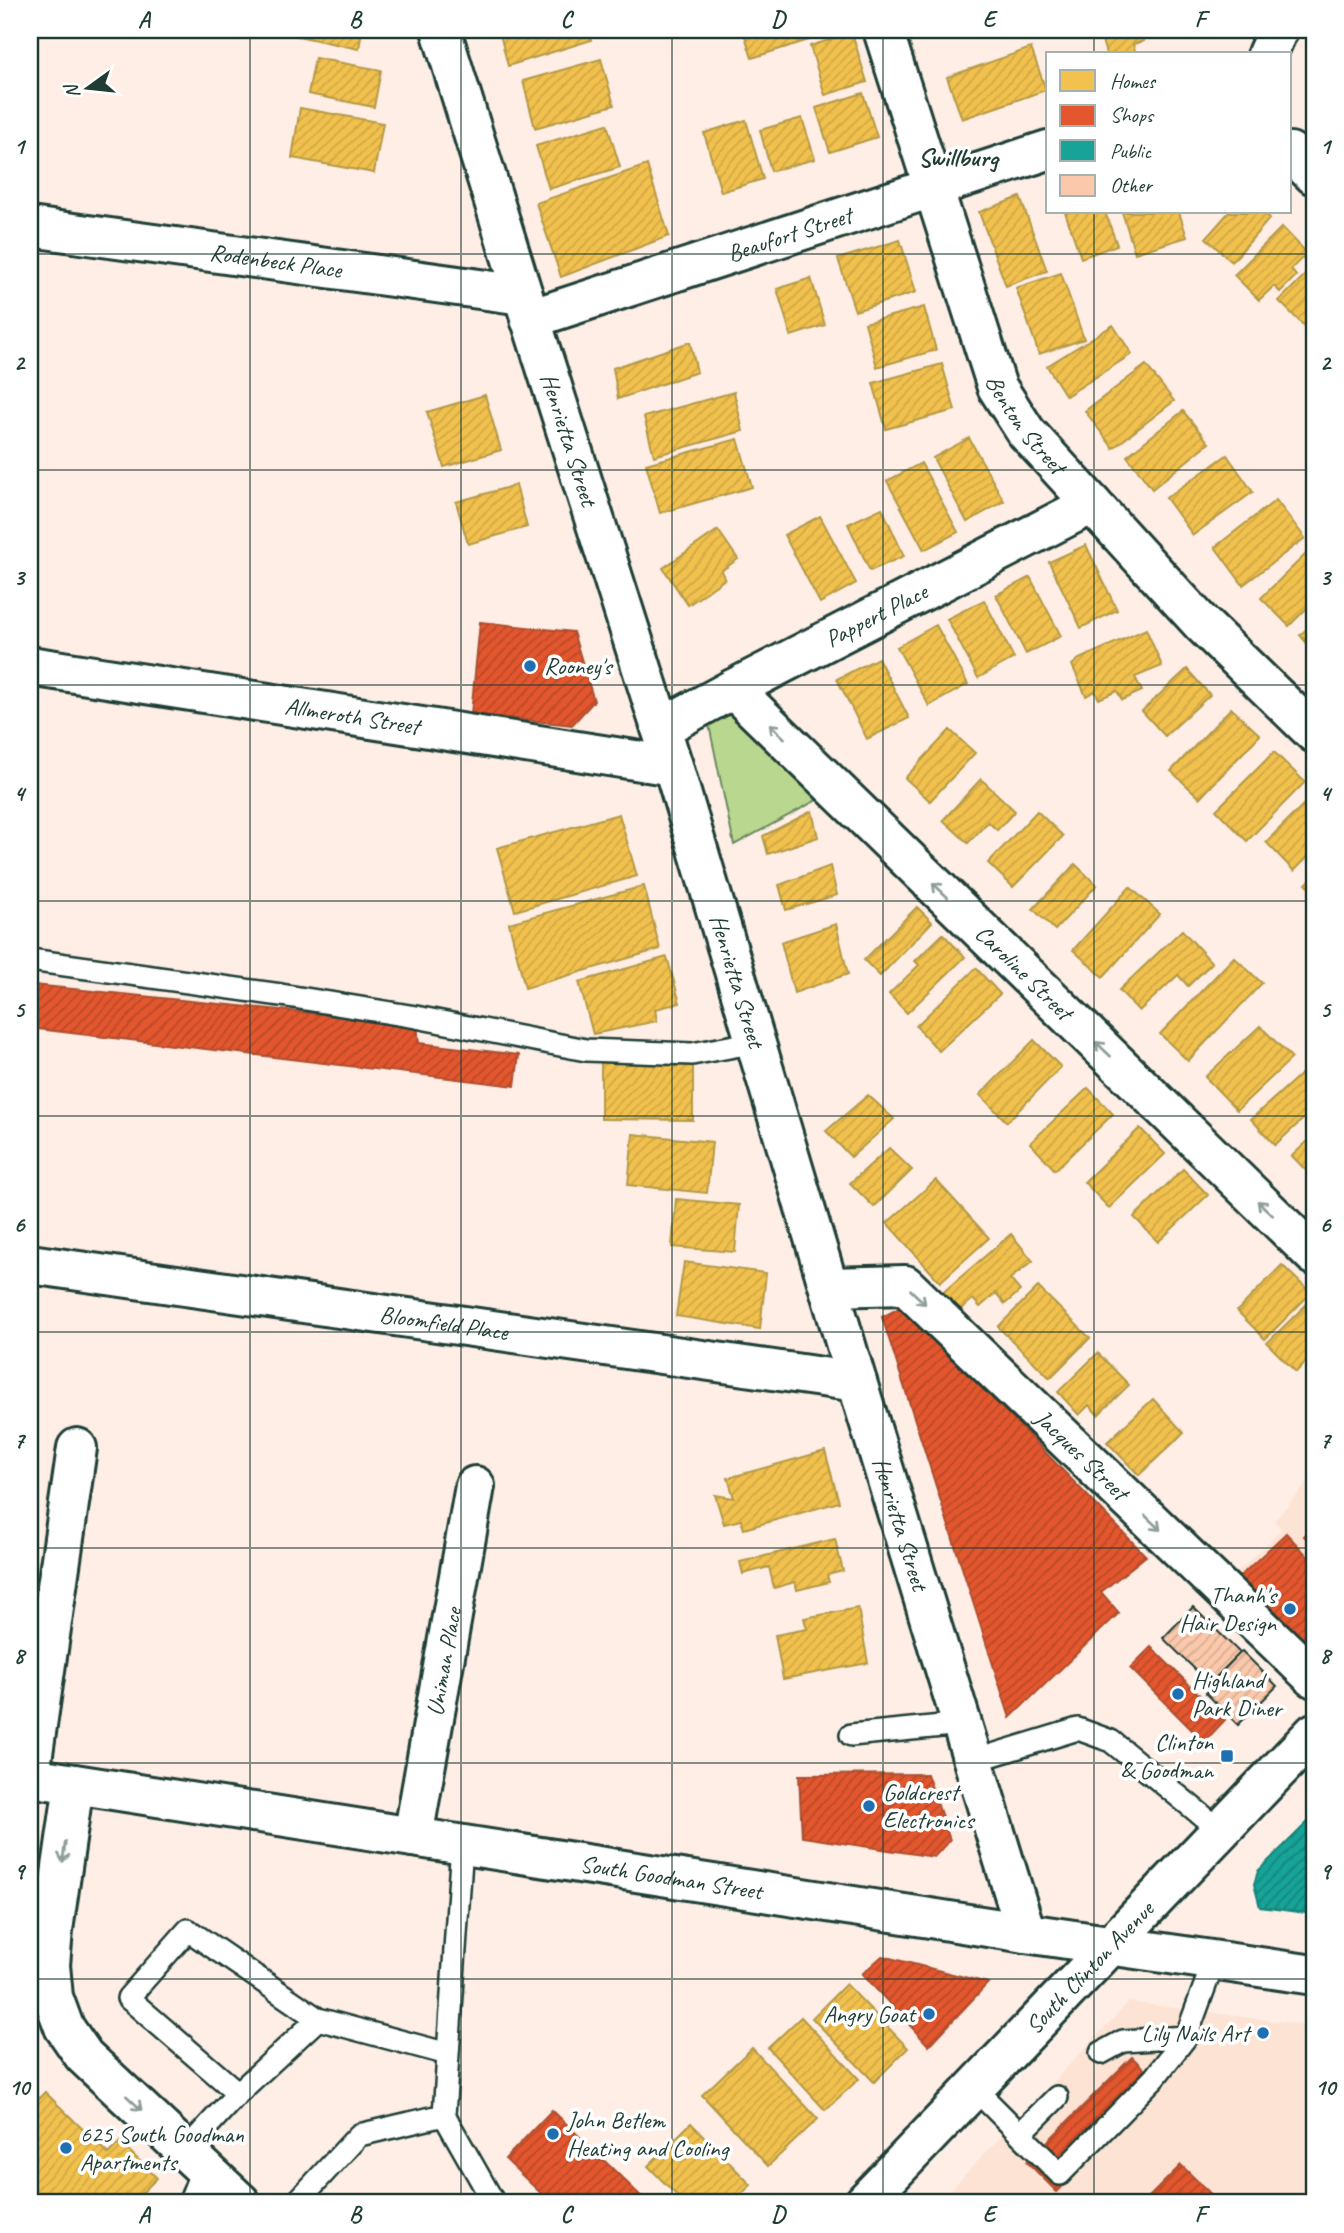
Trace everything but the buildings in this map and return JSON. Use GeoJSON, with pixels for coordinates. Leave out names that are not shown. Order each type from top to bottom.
{"type":"FeatureCollection","features":[{"type":"Feature","properties":{"kind":"street","name":"Henrietta Street"},"geometry":{"type":"LineString","coordinates":[[441,30],[526,307],[673,766],[857,1382],[1026,1933]]}},
{"type":"Feature","properties":{"kind":"street","name":"Benton Street"},"geometry":{"type":"LineString","coordinates":[[883,30],[996,387],[1026,432],[1202,624],[1314,733]]}},
{"type":"Feature","properties":{"kind":"street"},"geometry":{"type":"LineString","coordinates":[[1268,52],[1278,30]]}},
{"type":"Feature","properties":{"kind":"street","name":"Beaufort Street"},"geometry":{"type":"LineString","coordinates":[[526,307],[932,188],[1046,151]]}},
{"type":"Feature","properties":{"kind":"street"},"geometry":{"type":"LineString","coordinates":[[1292,154],[1314,175]]}},
{"type":"Feature","properties":{"kind":"street","name":"Rodenbeck Place"},"geometry":{"type":"LineString","coordinates":[[30,227],[526,307]]}},
{"type":"Feature","properties":{"kind":"street","name":"Pappert Place"},"geometry":{"type":"LineString","coordinates":[[661,728],[1092,504]]}},
{"type":"Feature","properties":{"kind":"street","name":"Allmeroth Street"},"geometry":{"type":"LineString","coordinates":[[30,666],[673,766]]}},
{"type":"Feature","properties":{"kind":"street","name":"Caroline Street"},"geometry":{"type":"LineString","coordinates":[[733,689],[1314,1255]]}},
{"type":"Feature","properties":{"kind":"street","name":"Bloomfield Place"},"geometry":{"type":"LineString","coordinates":[[30,1264],[857,1382]]}},
{"type":"Feature","properties":{"kind":"street","name":"Jacques Street"},"geometry":{"type":"LineString","coordinates":[[830,1287],[905,1285],[1314,1678]]}},
{"type":"Feature","properties":{"kind":"street"},"geometry":{"type":"LineString","coordinates":[[30,1776],[77,1448]]}},
{"type":"Feature","properties":{"kind":"street","name":"Uniman Place"},"geometry":{"type":"LineString","coordinates":[[413,1837],[475,1486]]}},
{"type":"Feature","properties":{"kind":"street","name":"South Clinton Avenue"},"geometry":{"type":"LineString","coordinates":[[864,2203],[1314,1734]]}},
{"type":"Feature","properties":{"kind":"street","name":"South Goodman Street"},"geometry":{"type":"LineString","coordinates":[[30,1776],[1026,1933],[1314,1975]]}},
{"type":"Feature","properties":{"kind":"street"},"geometry":{"type":"LineString","coordinates":[[74,1784],[50,1965],[53,1997],[64,2027],[84,2056],[241,2203]]}},
{"type":"Feature","properties":{"kind":"lane"},"geometry":{"type":"LineString","coordinates":[[30,960],[294,997],[416,1017],[586,1050],[692,1054],[756,1042]]}},
{"type":"Feature","properties":{"kind":"lane"},"geometry":{"type":"LineString","coordinates":[[851,1735],[962,1724]]}},
{"type":"Feature","properties":{"kind":"lane"},"geometry":{"type":"LineString","coordinates":[[973,1761],[1078,1729],[1111,1741],[1221,1831]]}},
{"type":"Feature","properties":{"kind":"lane"},"geometry":{"type":"LineString","coordinates":[[463,1844],[444,2115],[494,2203]]}},
{"type":"Feature","properties":{"kind":"lane"},"geometry":{"type":"LineString","coordinates":[[238,2093],[128,1998],[188,1930],[318,2019],[448,2054]]}},
{"type":"Feature","properties":{"kind":"lane"},"geometry":{"type":"LineString","coordinates":[[975,2089],[1060,2174],[1155,2077],[1186,2037],[1213,1961]]}},
{"type":"Feature","properties":{"kind":"lane"},"geometry":{"type":"LineString","coordinates":[[189,2203],[194,2159],[238,2093],[318,2019]]}},
{"type":"Feature","properties":{"kind":"lane"},"geometry":{"type":"LineString","coordinates":[[1101,2053],[1123,2041],[1186,2037]]}},
{"type":"Feature","properties":{"kind":"lane"},"geometry":{"type":"LineString","coordinates":[[1020,2134],[1057,2096]]}},
{"type":"Feature","properties":{"kind":"lane"},"geometry":{"type":"LineString","coordinates":[[296,2203],[359,2135],[444,2115]]}},
{"type":"Feature","properties":{"kind":"shaded area","name":"Thanh's Hair Design"},"geometry":{"type":"Polygon","coordinates":[[[1314,1470],[1314,1660],[1227,1582],[1282,1529],[1274,1521],[1304,1487],[1314,1470]]]}},
{"type":"Feature","properties":{"kind":"shaded area"},"geometry":{"type":"Polygon","coordinates":[[[1129,2002],[1314,2026],[1314,2203],[938,2203],[1129,2002]]]}},
{"type":"Feature","properties":{"kind":"green space"},"geometry":{"type":"Polygon","coordinates":[[[734,710],[817,800],[734,845],[708,720],[734,710]]]}},
{"type":"Feature","properties":{"kind":"place","name":"Rooney's"},"geometry":{"type":"Point","coordinates":[530,666]}},
{"type":"Feature","properties":{"kind":"place","name":"Thanh's Hair Design"},"geometry":{"type":"Point","coordinates":[1290,1609]}},
{"type":"Feature","properties":{"kind":"place","name":"Highland Park Diner"},"geometry":{"type":"Point","coordinates":[1178,1694]}},
{"type":"Feature","properties":{"kind":"place","name":"Clinton & Goodman"},"geometry":{"type":"Point","coordinates":[1227,1756]}},
{"type":"Feature","properties":{"kind":"place","name":"Goldcrest Electronics"},"geometry":{"type":"Point","coordinates":[869,1806]}},
{"type":"Feature","properties":{"kind":"place","name":"Angry Goat"},"geometry":{"type":"Point","coordinates":[929,2014]}},
{"type":"Feature","properties":{"kind":"place","name":"Lily Nails Art"},"geometry":{"type":"Point","coordinates":[1263,2033]}},
{"type":"Feature","properties":{"kind":"place","name":"John Betlem Heating and Cooling"},"geometry":{"type":"Point","coordinates":[553,2134]}},
{"type":"Feature","properties":{"kind":"place","name":"625 South Goodman Apartments"},"geometry":{"type":"Point","coordinates":[66,2148]}},
{"type":"Feature","properties":{"kind":"district","name":"Swillburg"},"geometry":{"type":"Point","coordinates":[958,157]}}]}
